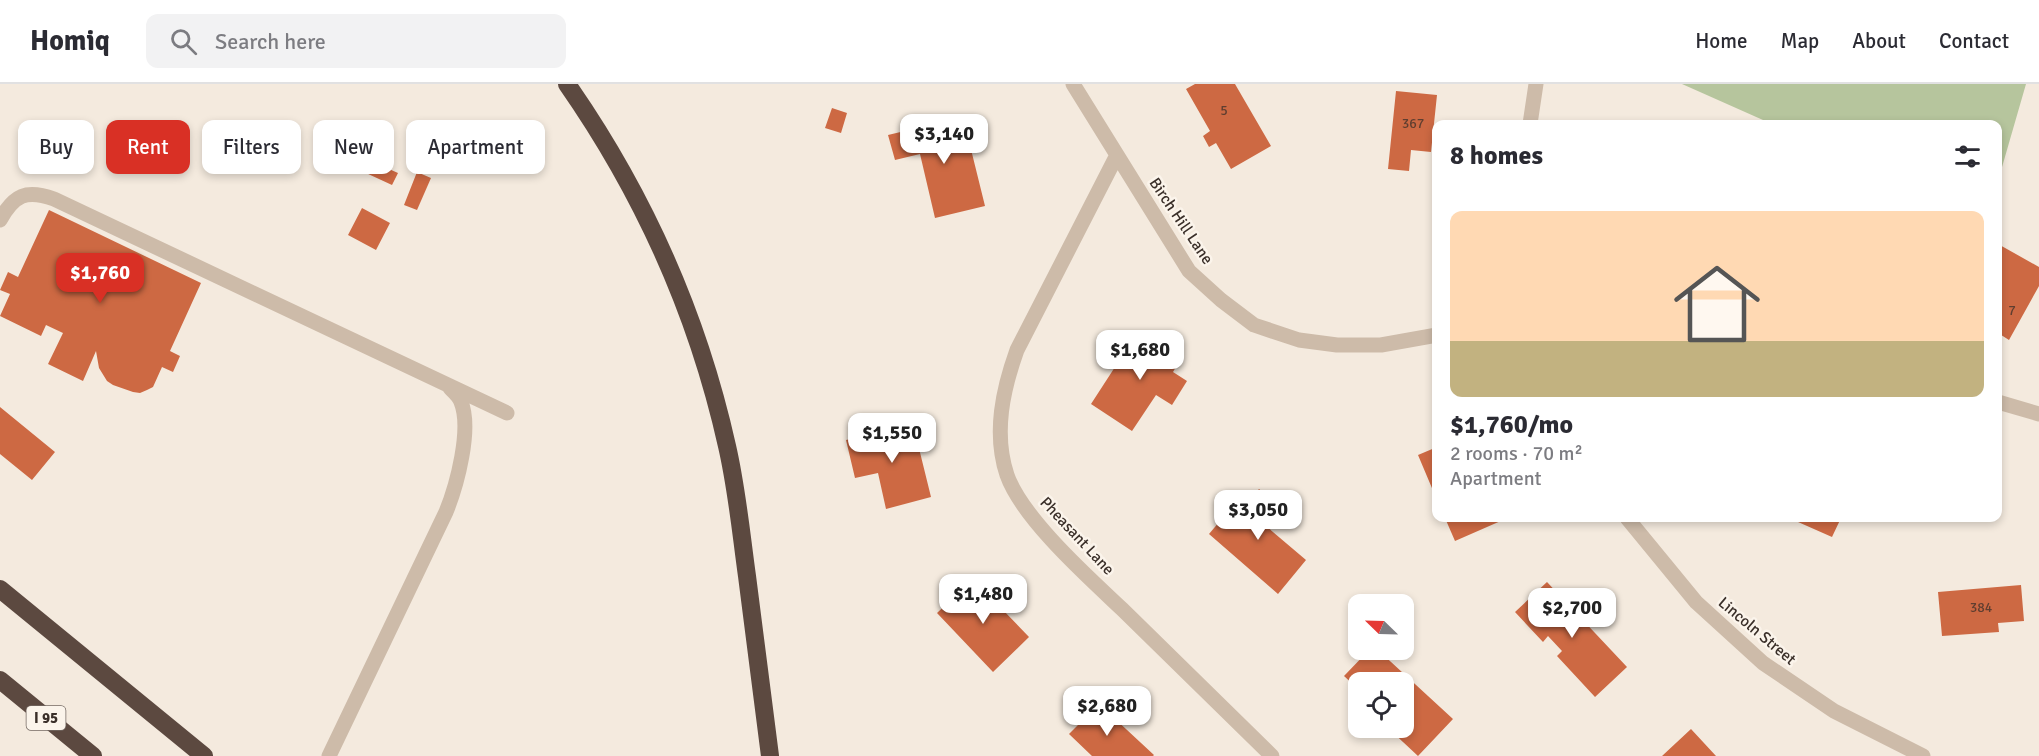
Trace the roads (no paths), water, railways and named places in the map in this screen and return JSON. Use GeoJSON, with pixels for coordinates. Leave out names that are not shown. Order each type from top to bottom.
{"type":"FeatureCollection","features":[{"type":"Feature","properties":{"kind":"highway"},"geometry":{"type":"LineString","coordinates":[[567,84],[603,138],[654,232],[676,282],[709,376],[736,490],[770,756]]}},
{"type":"Feature","properties":{"kind":"highway"},"geometry":{"type":"LineString","coordinates":[[0,589],[204,756]]}},
{"type":"Feature","properties":{"kind":"highway","name":"I 95"},"geometry":{"type":"LineString","coordinates":[[0,680],[93,756]]}},
{"type":"Feature","properties":{"kind":"street","name":"Birch Hill Lane"},"geometry":{"type":"LineString","coordinates":[[1073,84],[1189,271],[1221,300],[1254,325],[1299,340],[1337,345],[1380,345],[1432,336]]}},
{"type":"Feature","properties":{"kind":"street"},"geometry":{"type":"LineString","coordinates":[[1531,120],[1536,84]]}},
{"type":"Feature","properties":{"kind":"street","name":"Pheasant Lane"},"geometry":{"type":"LineString","coordinates":[[1117,155],[1017,350],[1006,381],[1000,427],[1007,474],[1017,495],[1033,518],[1083,571],[1272,756]]}},
{"type":"Feature","properties":{"kind":"street"},"geometry":{"type":"LineString","coordinates":[[0,220],[10,205],[22,195],[36,194],[54,199],[507,413]]}},
{"type":"Feature","properties":{"kind":"street"},"geometry":{"type":"LineString","coordinates":[[329,756],[441,522],[456,485],[464,437],[463,410],[459,398],[442,382]]}},
{"type":"Feature","properties":{"kind":"street"},"geometry":{"type":"LineString","coordinates":[[2002,403],[2039,414]]}},
{"type":"Feature","properties":{"kind":"street","name":"Lincoln Street"},"geometry":{"type":"LineString","coordinates":[[1630,522],[1696,602],[1763,663],[1834,711],[1923,756]]}}]}
